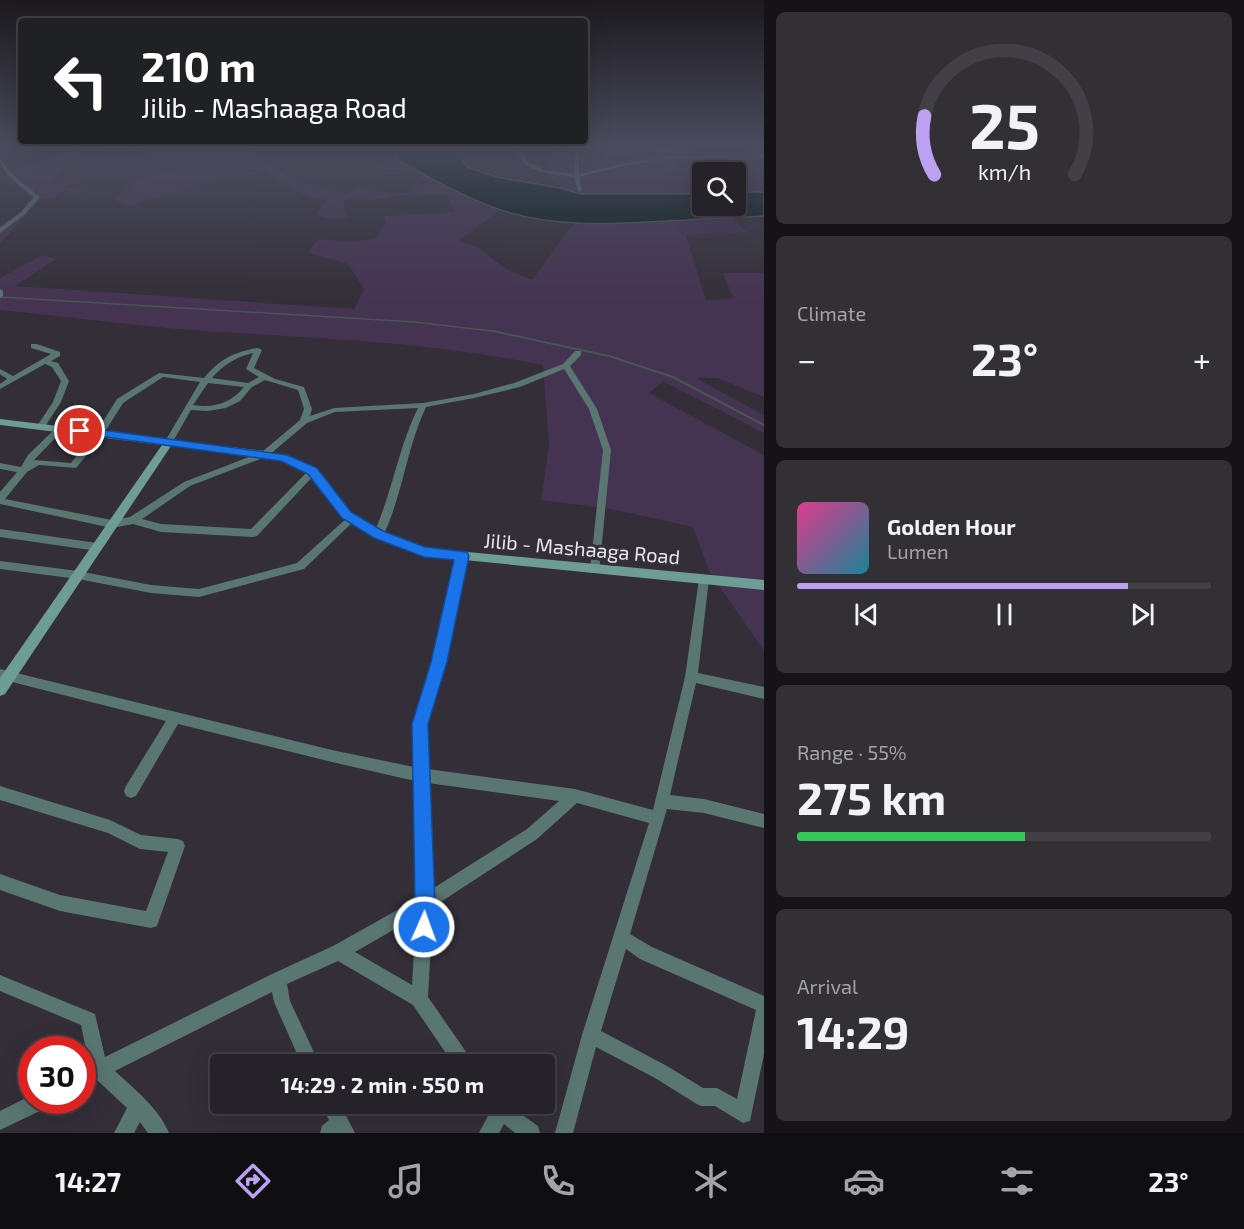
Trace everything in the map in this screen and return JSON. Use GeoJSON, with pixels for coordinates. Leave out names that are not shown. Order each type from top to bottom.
{"type":"FeatureCollection","features":[{"type":"Feature","properties":{"kind":"main road","name":"Jilib - Mashaaga Road"},"geometry":{"type":"LineString","coordinates":[[0,422],[283,458],[313,471],[346,515],[378,535],[424,552],[764,585]]}},
{"type":"Feature","properties":{"kind":"main road"},"geometry":{"type":"LineString","coordinates":[[0,690],[5,675],[78,575],[168,442]]}},
{"type":"Feature","properties":{"kind":"street"},"geometry":{"type":"LineString","coordinates":[[0,231],[23,213],[35,199]]}},
{"type":"Feature","properties":{"kind":"street"},"geometry":{"type":"LineString","coordinates":[[0,291],[0,296]]}},
{"type":"Feature","properties":{"kind":"street"},"geometry":{"type":"LineString","coordinates":[[0,387],[57,354],[34,346]]}},
{"type":"Feature","properties":{"kind":"street"},"geometry":{"type":"LineString","coordinates":[[168,442],[204,380],[225,361],[245,351],[258,350],[250,369],[301,389],[308,409],[303,421]]}},
{"type":"Feature","properties":{"kind":"street"},"geometry":{"type":"LineString","coordinates":[[61,429],[31,457],[24,470],[0,499],[112,524],[134,520],[187,484],[265,454],[303,421],[334,410],[423,405],[517,385],[566,366],[578,353]]}},
{"type":"Feature","properties":{"kind":"street"},"geometry":{"type":"LineString","coordinates":[[40,426],[57,402],[65,381],[55,365],[44,361]]}},
{"type":"Feature","properties":{"kind":"street"},"geometry":{"type":"LineString","coordinates":[[566,366],[593,409],[607,450],[595,570]]}},
{"type":"Feature","properties":{"kind":"street"},"geometry":{"type":"LineString","coordinates":[[0,371],[12,379]]}},
{"type":"Feature","properties":{"kind":"street"},"geometry":{"type":"LineString","coordinates":[[0,466],[24,470],[37,462],[73,466],[100,433],[120,401],[162,375],[249,385]]}},
{"type":"Feature","properties":{"kind":"street"},"geometry":{"type":"LineString","coordinates":[[189,407],[209,410],[239,400],[249,385],[266,377]]}},
{"type":"Feature","properties":{"kind":"street"},"geometry":{"type":"LineString","coordinates":[[378,535],[388,513],[412,428],[423,405]]}},
{"type":"Feature","properties":{"kind":"street"},"geometry":{"type":"LineString","coordinates":[[134,520],[161,528],[253,533],[313,471]]}},
{"type":"Feature","properties":{"kind":"street"},"geometry":{"type":"LineString","coordinates":[[0,565],[78,575],[151,589],[199,593],[300,566],[352,518]]}},
{"type":"Feature","properties":{"kind":"street"},"geometry":{"type":"LineString","coordinates":[[0,533],[97,547]]}},
{"type":"Feature","properties":{"kind":"street"},"geometry":{"type":"LineString","coordinates":[[419,999],[425,903],[420,724],[439,662],[462,556]]}},
{"type":"Feature","properties":{"kind":"street"},"geometry":{"type":"LineString","coordinates":[[564,1133],[591,1035],[658,819],[691,677],[704,579]]}},
{"type":"Feature","properties":{"kind":"street"},"geometry":{"type":"LineString","coordinates":[[5,675],[332,756],[420,775],[575,796],[658,819]]}},
{"type":"Feature","properties":{"kind":"street"},"geometry":{"type":"LineString","coordinates":[[691,677],[764,693]]}},
{"type":"Feature","properties":{"kind":"street"},"geometry":{"type":"LineString","coordinates":[[130,791],[175,717]]}},
{"type":"Feature","properties":{"kind":"street"},"geometry":{"type":"LineString","coordinates":[[0,793],[110,827],[140,842],[178,846],[151,920],[60,903],[0,882]]}},
{"type":"Feature","properties":{"kind":"street"},"geometry":{"type":"LineString","coordinates":[[96,1071],[339,952],[425,903],[532,834],[575,796]]}},
{"type":"Feature","properties":{"kind":"street"},"geometry":{"type":"LineString","coordinates":[[662,801],[704,806],[764,821]]}},
{"type":"Feature","properties":{"kind":"street"},"geometry":{"type":"LineString","coordinates":[[621,937],[646,953],[764,1005]]}},
{"type":"Feature","properties":{"kind":"street"},"geometry":{"type":"LineString","coordinates":[[339,952],[419,999],[457,1054]]}},
{"type":"Feature","properties":{"kind":"street"},"geometry":{"type":"LineString","coordinates":[[278,980],[282,1002],[307,1054]]}},
{"type":"Feature","properties":{"kind":"street"},"geometry":{"type":"LineString","coordinates":[[0,983],[89,1020],[99,1069],[139,1106],[160,1133]]}},
{"type":"Feature","properties":{"kind":"street"},"geometry":{"type":"LineString","coordinates":[[591,1035],[661,1072],[701,1097],[717,1097],[743,1114],[764,1010]]}},
{"type":"Feature","properties":{"kind":"street"},"geometry":{"type":"LineString","coordinates":[[123,1133],[139,1106]]}},
{"type":"Feature","properties":{"kind":"street"},"geometry":{"type":"LineString","coordinates":[[0,1121],[18,1112]]}},
{"type":"Feature","properties":{"kind":"street"},"geometry":{"type":"LineString","coordinates":[[333,1114],[338,1130]]}},
{"type":"Feature","properties":{"kind":"street"},"geometry":{"type":"LineString","coordinates":[[488,1133],[496,1114]]}},
{"type":"Feature","properties":{"kind":"street"},"geometry":{"type":"LineString","coordinates":[[506,1114],[531,1133]]}},
{"type":"Feature","properties":{"kind":"shaded area"},"geometry":{"type":"Polygon","coordinates":[[[30,199],[40,199],[0,244],[0,225],[20,213],[30,199]]]}},
{"type":"Feature","properties":{"kind":"shaded area"},"geometry":{"type":"Polygon","coordinates":[[[113,199],[152,199],[129,206],[113,199]]]}},
{"type":"Feature","properties":{"kind":"shaded area"},"geometry":{"type":"Polygon","coordinates":[[[322,199],[386,199],[343,200],[348,217],[339,219],[316,214],[328,200],[322,199]]]}},
{"type":"Feature","properties":{"kind":"shaded area"},"geometry":{"type":"Polygon","coordinates":[[[449,199],[474,199],[500,210],[459,240],[480,249],[503,267],[532,280],[570,228],[577,223],[647,223],[731,218],[747,232],[686,235],[706,300],[733,298],[723,273],[764,273],[764,397],[717,378],[696,378],[764,415],[764,433],[663,381],[649,393],[764,455],[764,651],[709,571],[693,527],[611,509],[541,500],[549,446],[543,365],[411,345],[143,326],[0,310],[0,278],[43,255],[56,259],[15,286],[354,309],[364,289],[348,264],[308,253],[318,239],[350,242],[375,239],[386,223],[384,216],[455,212],[449,199]]]}},
{"type":"Feature","properties":{"kind":"shaded area"},"geometry":{"type":"Polygon","coordinates":[[[474,199],[692,199],[692,216],[746,216],[746,199],[764,199],[764,216],[591,223],[521,216],[474,199]]]}},
{"type":"Feature","properties":{"kind":"waterway"},"geometry":{"type":"LineString","coordinates":[[0,297],[415,322],[495,331]]}},
{"type":"Feature","properties":{"kind":"waterway"},"geometry":{"type":"LineString","coordinates":[[495,331],[500,332]]}},
{"type":"Feature","properties":{"kind":"waterway"},"geometry":{"type":"LineString","coordinates":[[495,331],[609,356],[673,377],[764,425]]}},
{"type":"Feature","properties":{"kind":"route"},"geometry":{"type":"LineString","coordinates":[[80,431],[272,454],[313,471],[346,515],[378,535],[424,552],[462,556],[439,662],[420,724],[424,927]]}}]}
